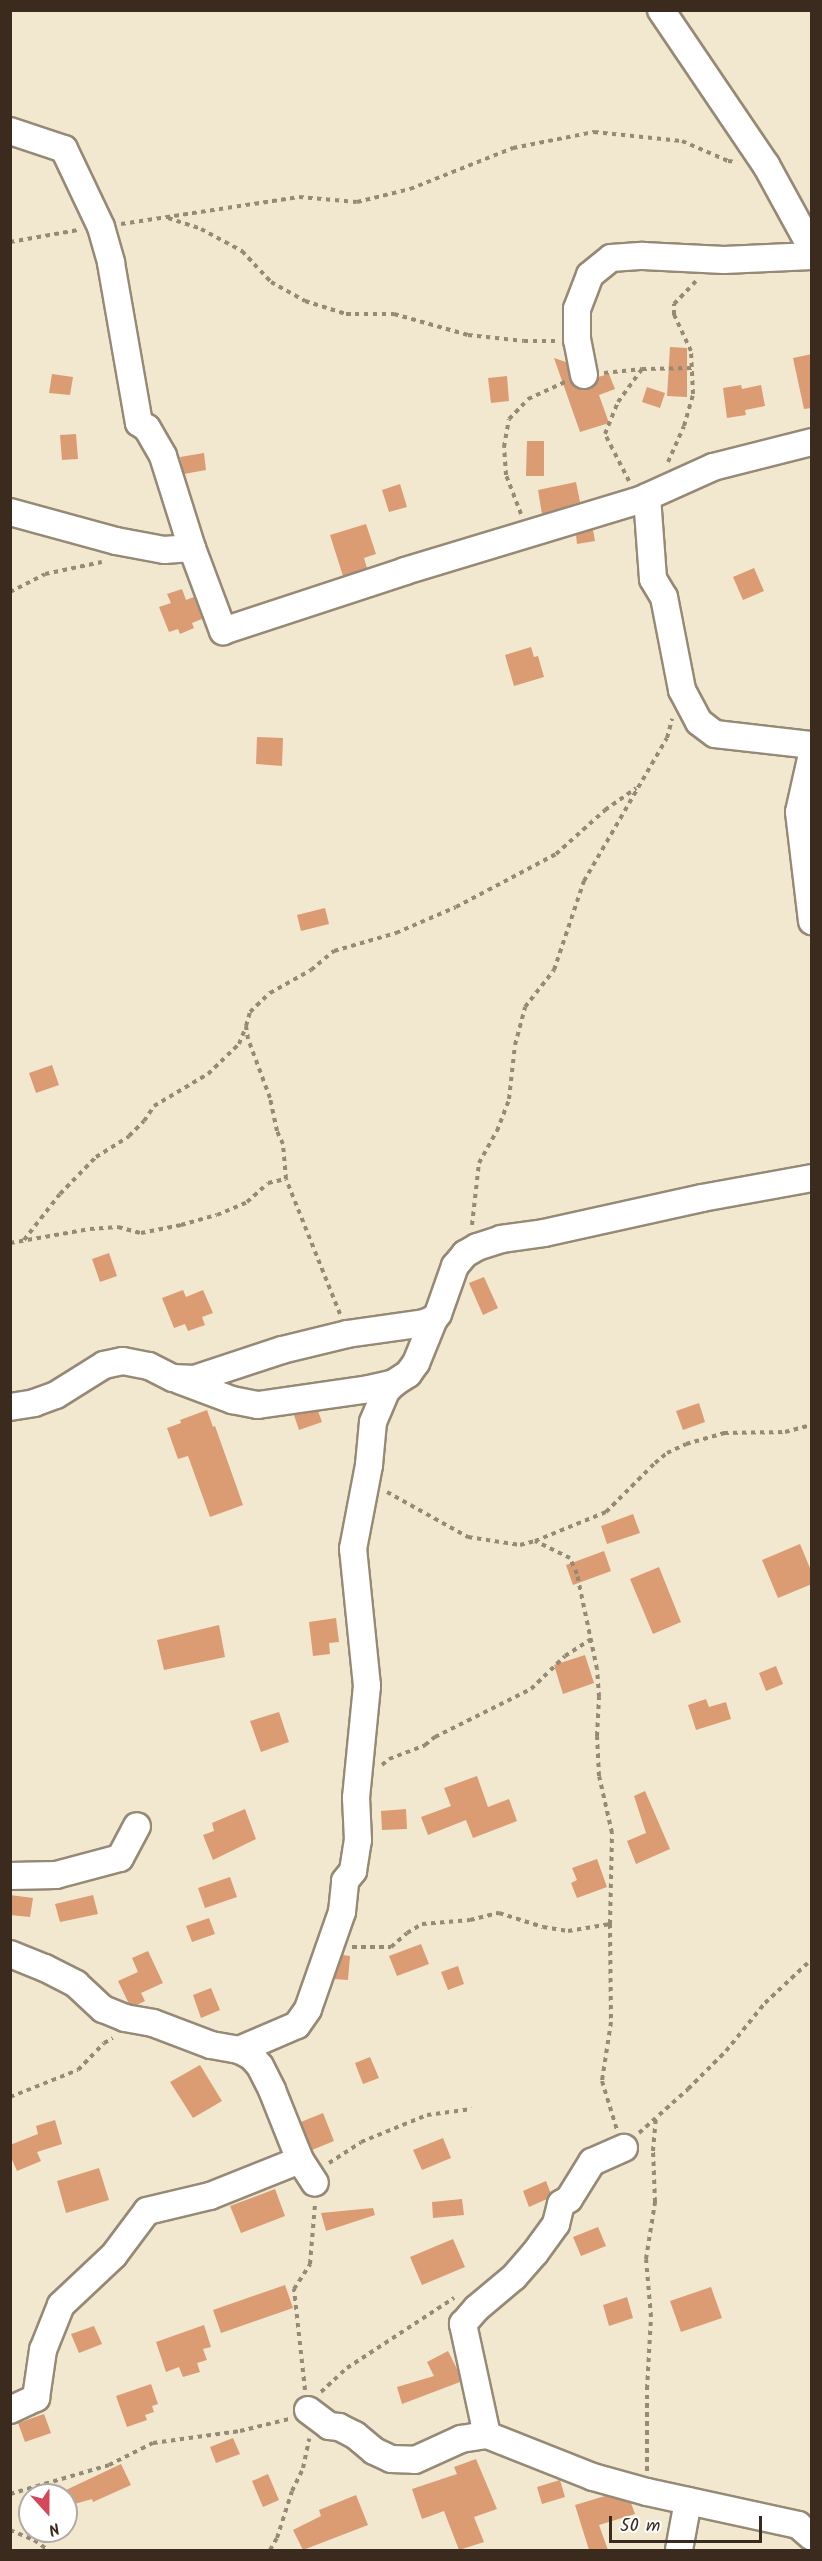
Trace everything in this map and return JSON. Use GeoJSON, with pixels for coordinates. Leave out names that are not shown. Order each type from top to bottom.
{"type":"FeatureCollection","features":[{"type":"Feature","properties":{"kind":"street"},"geometry":{"type":"LineString","coordinates":[[660,10],[766,165],[812,249]]}},
{"type":"Feature","properties":{"kind":"street"},"geometry":{"type":"LineString","coordinates":[[10,131],[64,149],[101,227],[111,263],[139,423],[147,428],[163,456],[192,548],[223,631],[647,497],[713,467],[812,442]]}},
{"type":"Feature","properties":{"kind":"street"},"geometry":{"type":"LineString","coordinates":[[584,375],[577,340],[577,309],[590,275],[611,258],[643,256],[724,260],[812,256]]}},
{"type":"Feature","properties":{"kind":"street"},"geometry":{"type":"LineString","coordinates":[[647,497],[653,579],[664,597],[682,690],[699,722],[715,734],[812,746]]}},
{"type":"Feature","properties":{"kind":"street"},"geometry":{"type":"LineString","coordinates":[[10,512],[126,543],[164,550],[192,548]]}},
{"type":"Feature","properties":{"kind":"street"},"geometry":{"type":"LineString","coordinates":[[812,754],[799,812],[812,921]]}},
{"type":"Feature","properties":{"kind":"street"},"geometry":{"type":"LineString","coordinates":[[239,2050],[297,2025],[308,2009],[342,1912],[342,1892],[345,1881],[353,1871],[358,1840],[357,1788],[367,1686],[353,1549],[368,1472],[373,1422],[386,1391],[408,1374],[416,1363],[438,1314],[455,1266],[465,1254],[477,1247],[501,1239],[544,1233],[702,1198],[812,1178]]}},
{"type":"Feature","properties":{"kind":"street"},"geometry":{"type":"LineString","coordinates":[[173,1378],[194,1379],[273,1352],[347,1334],[434,1319]]}},
{"type":"Feature","properties":{"kind":"street"},"geometry":{"type":"LineString","coordinates":[[10,1407],[34,1403],[56,1395],[104,1365],[123,1361],[149,1366],[232,1401],[258,1405],[394,1383]]}},
{"type":"Feature","properties":{"kind":"street"},"geometry":{"type":"LineString","coordinates":[[10,1875],[56,1875],[120,1858],[137,1826]]}},
{"type":"Feature","properties":{"kind":"street"},"geometry":{"type":"LineString","coordinates":[[10,1954],[76,1984],[103,2009],[211,2045],[239,2050],[251,2056],[260,2066],[300,2160],[315,2183]]}},
{"type":"Feature","properties":{"kind":"street"},"geometry":{"type":"LineString","coordinates":[[487,2435],[463,2324],[477,2308],[514,2277],[535,2253],[556,2224],[561,2204],[569,2199],[592,2162],[624,2148]]}},
{"type":"Feature","properties":{"kind":"street"},"geometry":{"type":"LineString","coordinates":[[10,2410],[36,2398],[43,2350],[61,2305],[114,2255],[147,2211],[210,2196],[300,2160]]}},
{"type":"Feature","properties":{"kind":"street"},"geometry":{"type":"LineString","coordinates":[[308,2410],[329,2426],[339,2427],[355,2435],[374,2451],[390,2459],[415,2460],[461,2439],[487,2435],[560,2465],[647,2492],[798,2525],[812,2537]]}},
{"type":"Feature","properties":{"kind":"street"},"geometry":{"type":"LineString","coordinates":[[679,2550],[688,2501]]}},
{"type":"Feature","properties":{"kind":"path"},"geometry":{"type":"LineString","coordinates":[[10,242],[299,197],[357,202],[410,189],[513,148],[594,132],[682,141],[728,161],[766,165]]}},
{"type":"Feature","properties":{"kind":"path"},"geometry":{"type":"LineString","coordinates":[[166,217],[201,229],[242,251],[271,282],[305,302],[346,314],[394,314],[468,334],[524,341],[577,340]]}},
{"type":"Feature","properties":{"kind":"path"},"geometry":{"type":"LineString","coordinates":[[642,369],[618,402],[605,434],[647,497],[684,426],[693,394],[691,351],[674,315],[674,304],[696,281],[724,260]]}},
{"type":"Feature","properties":{"kind":"path"},"geometry":{"type":"LineString","coordinates":[[531,532],[517,508],[506,475],[504,447],[509,419],[528,399],[584,375],[642,369],[693,368]]}},
{"type":"Feature","properties":{"kind":"path"},"geometry":{"type":"LineString","coordinates":[[10,592],[45,574],[111,560]]}},
{"type":"Feature","properties":{"kind":"path"},"geometry":{"type":"LineString","coordinates":[[465,1254],[474,1214],[479,1163],[497,1131],[510,1099],[515,1045],[525,1007],[554,970],[584,881],[666,738],[682,690]]}},
{"type":"Feature","properties":{"kind":"path"},"geometry":{"type":"LineString","coordinates":[[24,1240],[60,1194],[96,1157],[129,1136],[144,1121],[154,1106],[208,1074],[239,1044],[250,1012],[270,993],[311,970],[334,951],[396,933],[456,907],[556,854],[604,810],[636,788]]}},
{"type":"Feature","properties":{"kind":"path"},"geometry":{"type":"LineString","coordinates":[[246,1026],[248,1039],[270,1098],[277,1131],[283,1144],[286,1179],[347,1334]]}},
{"type":"Feature","properties":{"kind":"path"},"geometry":{"type":"LineString","coordinates":[[10,1243],[90,1229],[118,1227],[141,1233],[181,1225],[217,1215],[247,1202],[268,1183],[286,1179]]}},
{"type":"Feature","properties":{"kind":"path"},"geometry":{"type":"LineString","coordinates":[[368,1472],[387,1492],[468,1537],[520,1545],[606,1512],[654,1463],[667,1453],[686,1444],[724,1433],[785,1432],[812,1425]]}},
{"type":"Feature","properties":{"kind":"path"},"geometry":{"type":"LineString","coordinates":[[535,1541],[570,1558],[578,1574],[599,1697],[597,1736],[599,1776],[612,1833],[611,2022],[602,2081],[606,2101],[624,2148],[726,2050],[765,2003],[812,1959]]}},
{"type":"Feature","properties":{"kind":"path"},"geometry":{"type":"LineString","coordinates":[[376,1770],[389,1759],[425,1745],[435,1737],[531,1689],[565,1656],[590,1640]]}},
{"type":"Feature","properties":{"kind":"path"},"geometry":{"type":"LineString","coordinates":[[329,1947],[391,1947],[422,1924],[470,1920],[499,1914],[543,1927],[568,1930],[610,1924]]}},
{"type":"Feature","properties":{"kind":"path"},"geometry":{"type":"LineString","coordinates":[[10,2097],[78,2070],[105,2043],[143,2021]]}},
{"type":"Feature","properties":{"kind":"path"},"geometry":{"type":"LineString","coordinates":[[270,2550],[277,2538],[291,2491],[303,2468],[310,2432],[294,2289],[310,2264],[314,2231],[315,2183],[322,2167],[361,2142],[427,2115],[472,2109]]}},
{"type":"Feature","properties":{"kind":"path"},"geometry":{"type":"LineString","coordinates":[[647,2492],[647,2389],[651,2317],[646,2259],[655,2202],[652,2151],[656,2118]]}},
{"type":"Feature","properties":{"kind":"path"},"geometry":{"type":"LineString","coordinates":[[10,2494],[109,2465],[153,2443],[282,2423],[308,2410],[321,2392],[348,2368],[459,2294]]}},
{"type":"Feature","properties":{"kind":"path"},"geometry":{"type":"LineString","coordinates":[[10,2530],[48,2550]]}},
{"type":"Feature","properties":{"kind":"building"},"geometry":{"type":"Polygon","coordinates":[[[670,347],[687,348],[687,397],[667,396],[670,347]]]}},
{"type":"Feature","properties":{"kind":"building"},"geometry":{"type":"Polygon","coordinates":[[[812,354],[812,408],[804,409],[793,358],[812,354]]]}},
{"type":"Feature","properties":{"kind":"building"},"geometry":{"type":"Polygon","coordinates":[[[554,358],[566,362],[572,384],[580,389],[593,387],[598,377],[609,374],[615,389],[599,395],[609,423],[580,432],[554,358]]]}},
{"type":"Feature","properties":{"kind":"building"},"geometry":{"type":"Polygon","coordinates":[[[52,374],[73,377],[70,395],[49,393],[52,374]]]}},
{"type":"Feature","properties":{"kind":"building"},"geometry":{"type":"Polygon","coordinates":[[[507,376],[509,401],[491,403],[488,378],[507,376]]]}},
{"type":"Feature","properties":{"kind":"building"},"geometry":{"type":"Polygon","coordinates":[[[741,385],[742,389],[761,385],[765,406],[745,410],[746,415],[727,418],[723,388],[741,385]]]}},
{"type":"Feature","properties":{"kind":"building"},"geometry":{"type":"Polygon","coordinates":[[[647,387],[665,393],[660,408],[642,402],[647,387]]]}},
{"type":"Feature","properties":{"kind":"building"},"geometry":{"type":"Polygon","coordinates":[[[76,434],[78,459],[62,460],[60,435],[76,434]]]}},
{"type":"Feature","properties":{"kind":"building"},"geometry":{"type":"Polygon","coordinates":[[[527,441],[544,441],[544,476],[526,476],[527,441]]]}},
{"type":"Feature","properties":{"kind":"building"},"geometry":{"type":"Polygon","coordinates":[[[204,453],[206,470],[184,474],[180,457],[204,453]]]}},
{"type":"Feature","properties":{"kind":"building"},"geometry":{"type":"Polygon","coordinates":[[[576,482],[580,502],[542,514],[538,490],[576,482]]]}},
{"type":"Feature","properties":{"kind":"building"},"geometry":{"type":"Polygon","coordinates":[[[400,484],[407,507],[389,512],[382,490],[400,484]]]}},
{"type":"Feature","properties":{"kind":"building"},"geometry":{"type":"Polygon","coordinates":[[[366,524],[376,554],[364,558],[367,568],[343,576],[330,535],[366,524]]]}},
{"type":"Feature","properties":{"kind":"building"},"geometry":{"type":"Polygon","coordinates":[[[593,530],[595,541],[577,544],[576,535],[593,530]]]}},
{"type":"Feature","properties":{"kind":"building"},"geometry":{"type":"Polygon","coordinates":[[[754,568],[764,591],[743,600],[733,577],[754,568]]]}},
{"type":"Feature","properties":{"kind":"building"},"geometry":{"type":"Polygon","coordinates":[[[182,589],[186,600],[194,597],[202,619],[192,623],[194,628],[180,634],[178,629],[169,632],[159,607],[171,603],[167,594],[182,589]]]}},
{"type":"Feature","properties":{"kind":"building"},"geometry":{"type":"Polygon","coordinates":[[[531,647],[534,657],[538,656],[544,677],[514,686],[505,655],[531,647]]]}},
{"type":"Feature","properties":{"kind":"building"},"geometry":{"type":"Polygon","coordinates":[[[257,737],[283,738],[282,766],[256,764],[257,737]]]}},
{"type":"Feature","properties":{"kind":"building"},"geometry":{"type":"Polygon","coordinates":[[[325,908],[329,924],[301,931],[297,915],[325,908]]]}},
{"type":"Feature","properties":{"kind":"building"},"geometry":{"type":"Polygon","coordinates":[[[52,1065],[59,1085],[36,1093],[29,1073],[52,1065]]]}},
{"type":"Feature","properties":{"kind":"building"},"geometry":{"type":"Polygon","coordinates":[[[109,1253],[117,1276],[100,1282],[92,1259],[109,1253]]]}},
{"type":"Feature","properties":{"kind":"building"},"geometry":{"type":"Polygon","coordinates":[[[484,1277],[498,1308],[483,1315],[469,1283],[484,1277]]]}},
{"type":"Feature","properties":{"kind":"building"},"geometry":{"type":"Polygon","coordinates":[[[183,1290],[186,1297],[203,1290],[213,1313],[202,1317],[205,1325],[188,1331],[185,1324],[174,1328],[162,1298],[183,1290]]]}},
{"type":"Feature","properties":{"kind":"building"},"geometry":{"type":"Polygon","coordinates":[[[699,1403],[705,1422],[683,1430],[676,1411],[699,1403]]]}},
{"type":"Feature","properties":{"kind":"building"},"geometry":{"type":"Polygon","coordinates":[[[207,1410],[213,1427],[215,1426],[243,1505],[210,1517],[188,1456],[178,1459],[167,1428],[181,1423],[180,1420],[207,1410]]]}},
{"type":"Feature","properties":{"kind":"building"},"geometry":{"type":"Polygon","coordinates":[[[318,1411],[322,1422],[299,1430],[294,1415],[318,1411]]]}},
{"type":"Feature","properties":{"kind":"building"},"geometry":{"type":"Polygon","coordinates":[[[633,1514],[640,1533],[607,1544],[601,1526],[633,1514]]]}},
{"type":"Feature","properties":{"kind":"building"},"geometry":{"type":"Polygon","coordinates":[[[800,1544],[812,1573],[812,1584],[778,1598],[762,1560],[800,1544]]]}},
{"type":"Feature","properties":{"kind":"building"},"geometry":{"type":"Polygon","coordinates":[[[604,1551],[611,1571],[573,1585],[566,1565],[604,1551]]]}},
{"type":"Feature","properties":{"kind":"building"},"geometry":{"type":"Polygon","coordinates":[[[659,1567],[681,1622],[653,1634],[630,1579],[659,1567]]]}},
{"type":"Feature","properties":{"kind":"building"},"geometry":{"type":"Polygon","coordinates":[[[336,1618],[339,1642],[329,1643],[330,1654],[313,1656],[309,1622],[336,1618]]]}},
{"type":"Feature","properties":{"kind":"building"},"geometry":{"type":"Polygon","coordinates":[[[219,1625],[225,1657],[164,1670],[157,1640],[219,1625]]]}},
{"type":"Feature","properties":{"kind":"building"},"geometry":{"type":"Polygon","coordinates":[[[585,1655],[594,1683],[563,1694],[554,1665],[585,1655]]]}},
{"type":"Feature","properties":{"kind":"building"},"geometry":{"type":"Polygon","coordinates":[[[776,1666],[783,1684],[766,1691],[759,1673],[776,1666]]]}},
{"type":"Feature","properties":{"kind":"building"},"geometry":{"type":"Polygon","coordinates":[[[706,1699],[709,1707],[726,1702],[731,1719],[696,1730],[688,1705],[706,1699]]]}},
{"type":"Feature","properties":{"kind":"building"},"geometry":{"type":"Polygon","coordinates":[[[279,1712],[289,1742],[261,1752],[250,1721],[279,1712]]]}},
{"type":"Feature","properties":{"kind":"building"},"geometry":{"type":"Polygon","coordinates":[[[477,1776],[488,1807],[509,1799],[517,1821],[473,1838],[466,1820],[428,1835],[421,1817],[451,1806],[444,1788],[477,1776]]]}},
{"type":"Feature","properties":{"kind":"building"},"geometry":{"type":"Polygon","coordinates":[[[645,1791],[670,1849],[636,1864],[627,1841],[646,1833],[634,1796],[645,1791]]]}},
{"type":"Feature","properties":{"kind":"building"},"geometry":{"type":"Polygon","coordinates":[[[245,1809],[256,1839],[213,1860],[203,1835],[214,1831],[212,1823],[245,1809]]]}},
{"type":"Feature","properties":{"kind":"building"},"geometry":{"type":"Polygon","coordinates":[[[406,1809],[407,1829],[382,1830],[381,1811],[406,1809]]]}},
{"type":"Feature","properties":{"kind":"building"},"geometry":{"type":"Polygon","coordinates":[[[597,1859],[607,1887],[577,1898],[571,1883],[577,1880],[572,1868],[597,1859]]]}},
{"type":"Feature","properties":{"kind":"building"},"geometry":{"type":"Polygon","coordinates":[[[230,1877],[237,1897],[205,1908],[198,1888],[230,1877]]]}},
{"type":"Feature","properties":{"kind":"building"},"geometry":{"type":"Polygon","coordinates":[[[10,1895],[33,1898],[30,1917],[10,1915],[10,1895]]]}},
{"type":"Feature","properties":{"kind":"building"},"geometry":{"type":"Polygon","coordinates":[[[93,1895],[98,1914],[60,1922],[55,1904],[93,1895]]]}},
{"type":"Feature","properties":{"kind":"building"},"geometry":{"type":"Polygon","coordinates":[[[209,1918],[215,1934],[192,1942],[186,1926],[209,1918]]]}},
{"type":"Feature","properties":{"kind":"building"},"geometry":{"type":"Polygon","coordinates":[[[421,1944],[429,1964],[397,1976],[389,1956],[421,1944]]]}},
{"type":"Feature","properties":{"kind":"building"},"geometry":{"type":"Polygon","coordinates":[[[148,1951],[163,1983],[141,1993],[145,2001],[137,2005],[129,2004],[118,1981],[138,1972],[132,1958],[148,1951]]]}},
{"type":"Feature","properties":{"kind":"building"},"geometry":{"type":"Polygon","coordinates":[[[343,1955],[350,1956],[348,1980],[334,1979],[343,1955]]]}},
{"type":"Feature","properties":{"kind":"building"},"geometry":{"type":"Polygon","coordinates":[[[458,1966],[464,1984],[448,1990],[441,1972],[458,1966]]]}},
{"type":"Feature","properties":{"kind":"building"},"geometry":{"type":"Polygon","coordinates":[[[211,1988],[220,2010],[201,2018],[193,1995],[211,1988]]]}},
{"type":"Feature","properties":{"kind":"building"},"geometry":{"type":"Polygon","coordinates":[[[370,2057],[379,2078],[363,2084],[355,2063],[370,2057]]]}},
{"type":"Feature","properties":{"kind":"building"},"geometry":{"type":"Polygon","coordinates":[[[200,2065],[222,2101],[193,2118],[170,2082],[200,2065]]]}},
{"type":"Feature","properties":{"kind":"building"},"geometry":{"type":"Polygon","coordinates":[[[323,2113],[334,2141],[312,2150],[301,2122],[323,2113]]]}},
{"type":"Feature","properties":{"kind":"building"},"geometry":{"type":"Polygon","coordinates":[[[55,2120],[62,2144],[37,2152],[41,2161],[17,2171],[10,2155],[10,2145],[38,2134],[36,2126],[55,2120]]]}},
{"type":"Feature","properties":{"kind":"building"},"geometry":{"type":"Polygon","coordinates":[[[443,2138],[451,2158],[422,2170],[413,2150],[443,2138]]]}},
{"type":"Feature","properties":{"kind":"building"},"geometry":{"type":"Polygon","coordinates":[[[99,2168],[109,2200],[66,2213],[57,2181],[99,2168]]]}},
{"type":"Feature","properties":{"kind":"building"},"geometry":{"type":"Polygon","coordinates":[[[546,2181],[551,2194],[547,2199],[529,2207],[523,2191],[546,2181]]]}},
{"type":"Feature","properties":{"kind":"building"},"geometry":{"type":"Polygon","coordinates":[[[275,2189],[285,2216],[241,2233],[230,2206],[275,2189]]]}},
{"type":"Feature","properties":{"kind":"building"},"geometry":{"type":"Polygon","coordinates":[[[462,2199],[464,2215],[433,2218],[432,2202],[462,2199]]]}},
{"type":"Feature","properties":{"kind":"building"},"geometry":{"type":"Polygon","coordinates":[[[373,2208],[375,2215],[326,2231],[321,2213],[373,2208]]]}},
{"type":"Feature","properties":{"kind":"building"},"geometry":{"type":"Polygon","coordinates":[[[598,2227],[606,2246],[581,2256],[573,2237],[598,2227]]]}},
{"type":"Feature","properties":{"kind":"building"},"geometry":{"type":"Polygon","coordinates":[[[453,2239],[465,2267],[422,2285],[410,2257],[453,2239]]]}},
{"type":"Feature","properties":{"kind":"building"},"geometry":{"type":"Polygon","coordinates":[[[285,2285],[293,2308],[221,2333],[213,2310],[285,2285]]]}},
{"type":"Feature","properties":{"kind":"building"},"geometry":{"type":"Polygon","coordinates":[[[711,2287],[722,2318],[681,2332],[670,2301],[711,2287]]]}},
{"type":"Feature","properties":{"kind":"building"},"geometry":{"type":"Polygon","coordinates":[[[627,2297],[633,2318],[609,2326],[603,2305],[627,2297]]]}},
{"type":"Feature","properties":{"kind":"building"},"geometry":{"type":"Polygon","coordinates":[[[204,2325],[211,2347],[203,2349],[207,2360],[197,2363],[200,2372],[183,2377],[179,2367],[166,2372],[156,2342],[204,2325]]]}},
{"type":"Feature","properties":{"kind":"building"},"geometry":{"type":"Polygon","coordinates":[[[94,2326],[102,2344],[79,2353],[71,2334],[94,2326]]]}},
{"type":"Feature","properties":{"kind":"building"},"geometry":{"type":"Polygon","coordinates":[[[448,2351],[457,2369],[460,2382],[402,2404],[397,2387],[434,2376],[427,2362],[448,2351]]]}},
{"type":"Feature","properties":{"kind":"building"},"geometry":{"type":"Polygon","coordinates":[[[151,2384],[158,2404],[152,2406],[154,2412],[145,2415],[147,2420],[127,2427],[116,2396],[151,2384]]]}},
{"type":"Feature","properties":{"kind":"building"},"geometry":{"type":"Polygon","coordinates":[[[44,2414],[51,2433],[25,2442],[18,2423],[44,2414]]]}},
{"type":"Feature","properties":{"kind":"building"},"geometry":{"type":"Polygon","coordinates":[[[233,2438],[240,2454],[216,2463],[210,2447],[233,2438]]]}},
{"type":"Feature","properties":{"kind":"building"},"geometry":{"type":"Polygon","coordinates":[[[476,2459],[497,2509],[474,2517],[484,2542],[459,2550],[444,2511],[422,2519],[412,2489],[457,2474],[454,2467],[476,2459]]]}},
{"type":"Feature","properties":{"kind":"building"},"geometry":{"type":"Polygon","coordinates":[[[121,2464],[131,2485],[93,2502],[92,2499],[78,2503],[78,2484],[121,2464]]]}},
{"type":"Feature","properties":{"kind":"building"},"geometry":{"type":"Polygon","coordinates":[[[268,2474],[279,2500],[263,2507],[252,2481],[268,2474]]]}},
{"type":"Feature","properties":{"kind":"building"},"geometry":{"type":"Polygon","coordinates":[[[560,2480],[565,2497],[542,2504],[537,2487],[560,2480]]]}},
{"type":"Feature","properties":{"kind":"building"},"geometry":{"type":"Polygon","coordinates":[[[356,2495],[368,2525],[303,2550],[293,2530],[321,2516],[319,2510],[356,2495]]]}},
{"type":"Feature","properties":{"kind":"building"},"geometry":{"type":"Polygon","coordinates":[[[605,2496],[631,2503],[635,2514],[599,2525],[608,2550],[589,2550],[575,2505],[605,2496]]]}}]}
